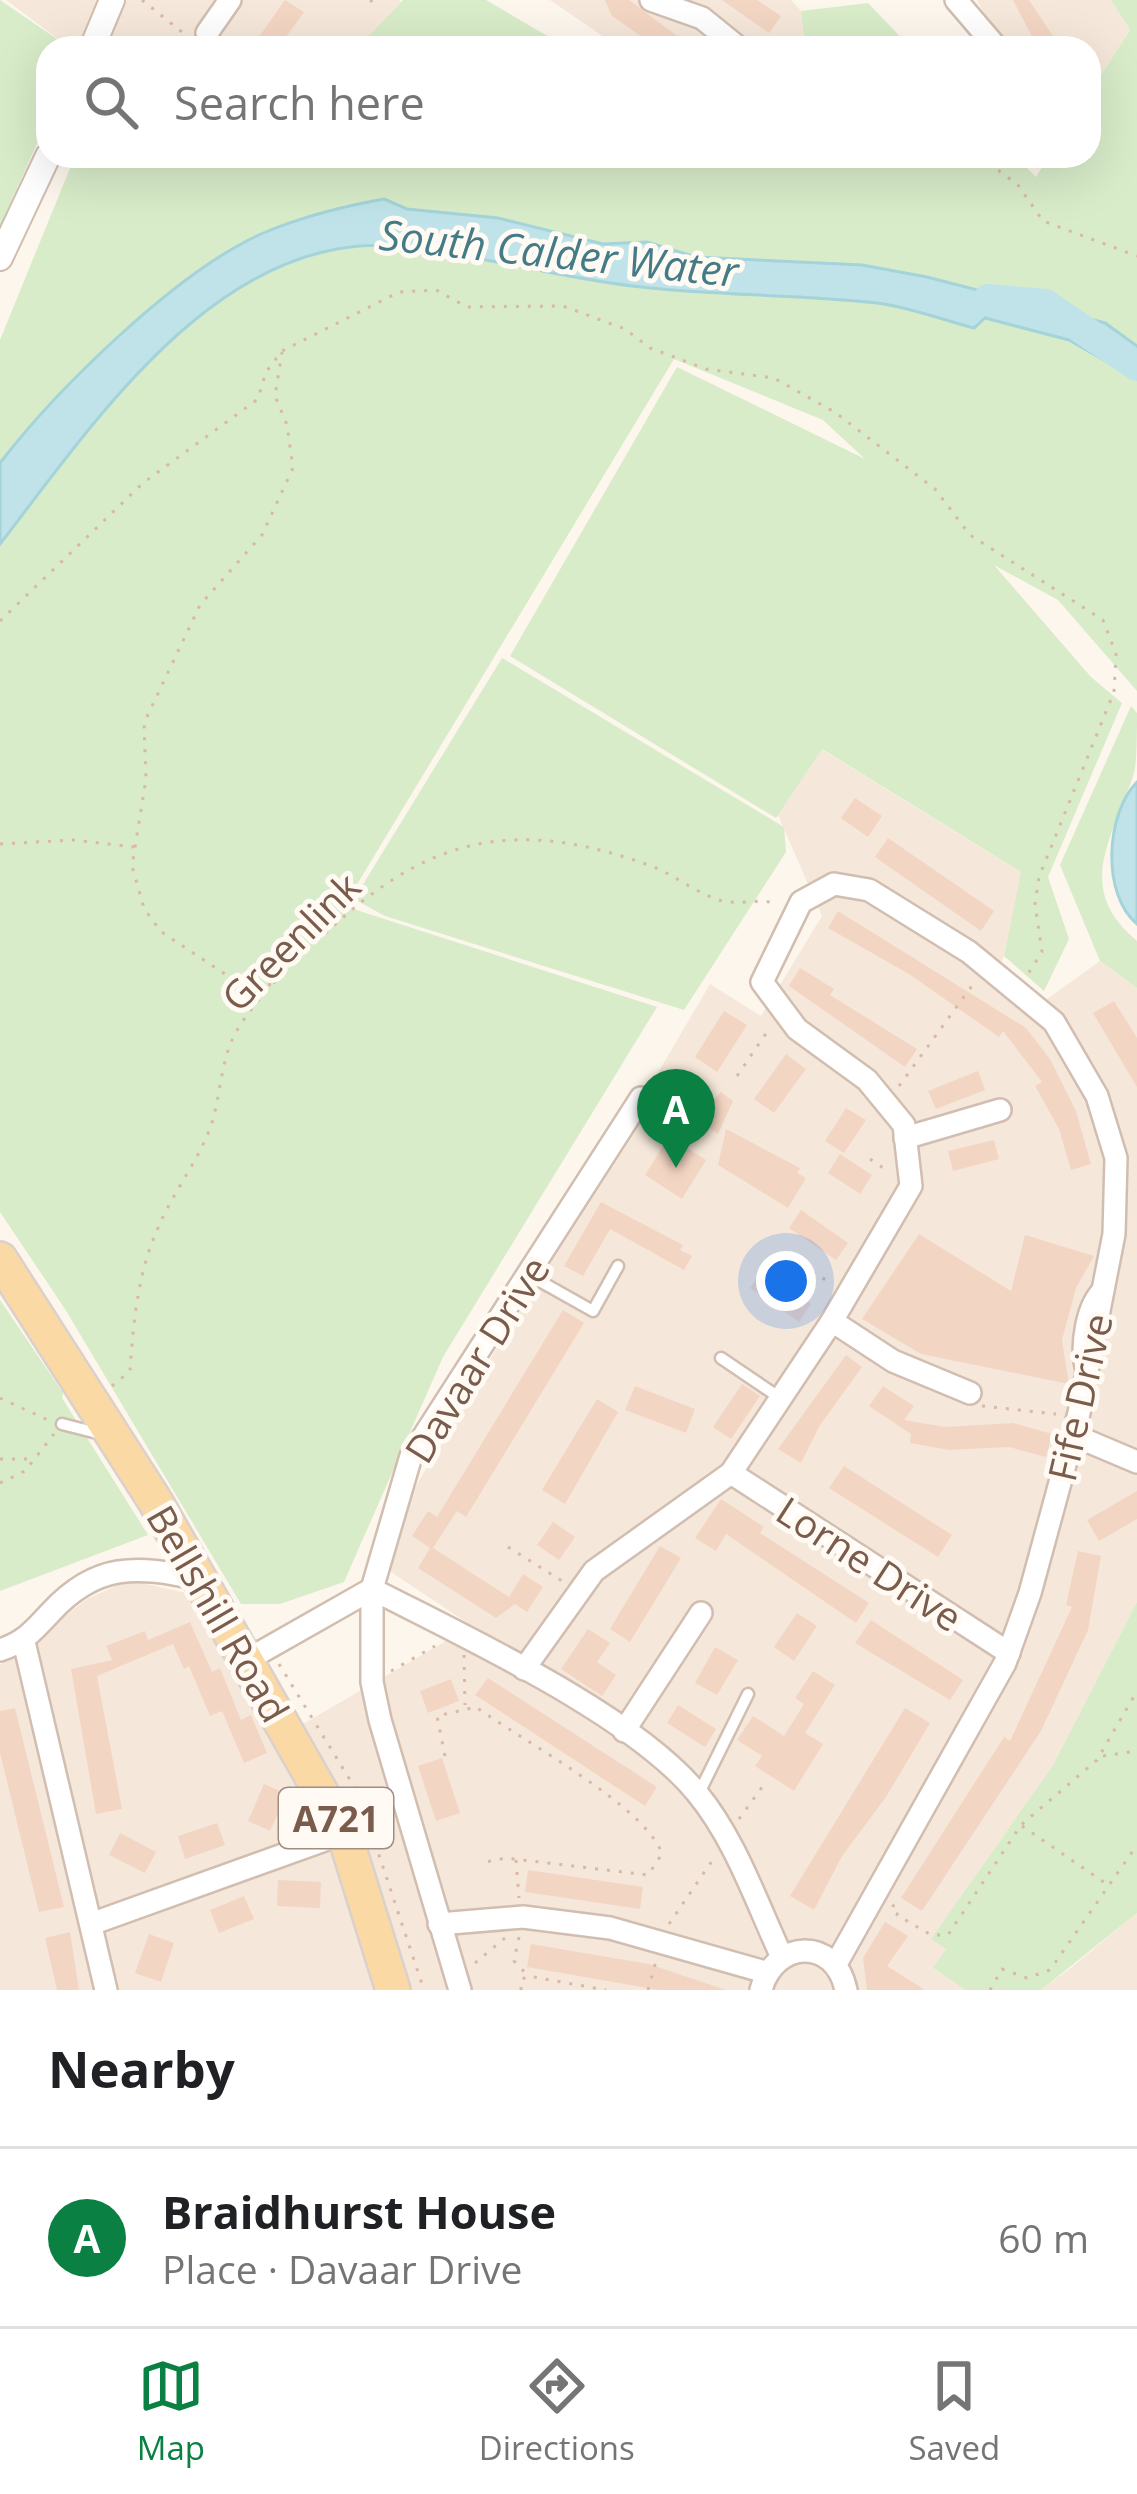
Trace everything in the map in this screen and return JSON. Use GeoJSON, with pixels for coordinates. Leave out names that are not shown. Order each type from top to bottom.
{"type":"FeatureCollection","features":[{"type":"Feature","properties":{"kind":"main road","name":"Bellshill Road"},"geometry":{"type":"LineString","coordinates":[[0,1258],[116,1438],[344,1833],[393,1990]]}},
{"type":"Feature","properties":{"kind":"street"},"geometry":{"type":"LineString","coordinates":[[97,36],[112,0]]}},
{"type":"Feature","properties":{"kind":"street"},"geometry":{"type":"LineString","coordinates":[[200,36],[230,0]]}},
{"type":"Feature","properties":{"kind":"street"},"geometry":{"type":"LineString","coordinates":[[651,0],[702,18],[724,36]]}},
{"type":"Feature","properties":{"kind":"street"},"geometry":{"type":"LineString","coordinates":[[956,0],[978,36]]}},
{"type":"Feature","properties":{"kind":"street"},"geometry":{"type":"LineString","coordinates":[[0,258],[42,168]]}},
{"type":"Feature","properties":{"kind":"street","name":"Fife Drive"},"geometry":{"type":"LineString","coordinates":[[796,911],[801,902],[834,884],[869,890],[986,967],[1054,1022],[1104,1116],[1116,1158],[1114,1234],[1075,1426],[1009,1653],[836,1964]]}},
{"type":"Feature","properties":{"kind":"street"},"geometry":{"type":"LineString","coordinates":[[524,1669],[594,1571],[731,1473],[832,1321],[911,1186],[904,1125],[867,1080],[797,1030],[762,982],[796,911]]}},
{"type":"Feature","properties":{"kind":"street","name":"Davaar Drive"},"geometry":{"type":"LineString","coordinates":[[464,1979],[439,1924],[372,1682],[372,1589],[410,1456],[641,1098]]}},
{"type":"Feature","properties":{"kind":"street"},"geometry":{"type":"LineString","coordinates":[[905,1138],[1000,1110]]}},
{"type":"Feature","properties":{"kind":"street"},"geometry":{"type":"LineString","coordinates":[[832,1321],[893,1361],[970,1393]]}},
{"type":"Feature","properties":{"kind":"street"},"geometry":{"type":"LineString","coordinates":[[1075,1426],[1137,1462]]}},
{"type":"Feature","properties":{"kind":"street","name":"Lorne Drive"},"geometry":{"type":"LineString","coordinates":[[731,1473],[1009,1653]]}},
{"type":"Feature","properties":{"kind":"street"},"geometry":{"type":"LineString","coordinates":[[0,1650],[25,1642],[72,1590],[94,1575],[149,1570],[198,1580]]}},
{"type":"Feature","properties":{"kind":"street"},"geometry":{"type":"LineString","coordinates":[[247,1660],[372,1589],[524,1669],[624,1732],[698,1794],[726,1838],[782,1955]]}},
{"type":"Feature","properties":{"kind":"street"},"geometry":{"type":"LineString","coordinates":[[624,1732],[701,1613]]}},
{"type":"Feature","properties":{"kind":"street"},"geometry":{"type":"LineString","coordinates":[[25,1642],[106,1990]]}},
{"type":"Feature","properties":{"kind":"street"},"geometry":{"type":"LineString","coordinates":[[91,1924],[344,1833]]}},
{"type":"Feature","properties":{"kind":"street"},"geometry":{"type":"LineString","coordinates":[[439,1924],[523,1917],[658,1940],[763,1981],[782,1955],[812,1950],[836,1964],[846,1990]]}},
{"type":"Feature","properties":{"kind":"lane"},"geometry":{"type":"LineString","coordinates":[[527,1274],[593,1311],[618,1266]]}},
{"type":"Feature","properties":{"kind":"lane"},"geometry":{"type":"LineString","coordinates":[[722,1358],[780,1398]]}},
{"type":"Feature","properties":{"kind":"lane"},"geometry":{"type":"LineString","coordinates":[[62,1424],[116,1438]]}},
{"type":"Feature","properties":{"kind":"lane"},"geometry":{"type":"LineString","coordinates":[[698,1794],[748,1694]]}},
{"type":"Feature","properties":{"kind":"path"},"geometry":{"type":"LineString","coordinates":[[142,0],[165,24],[196,36]]}},
{"type":"Feature","properties":{"kind":"path"},"geometry":{"type":"LineString","coordinates":[[370,0],[378,6]]}},
{"type":"Feature","properties":{"kind":"path"},"geometry":{"type":"LineString","coordinates":[[995,168],[1018,185],[1043,221],[1137,256]]}},
{"type":"Feature","properties":{"kind":"path"},"geometry":{"type":"LineString","coordinates":[[0,621],[142,483],[258,399],[266,372],[282,351],[399,292],[436,290],[467,307],[531,303],[591,315],[626,328],[650,348],[706,369],[774,378],[836,412],[935,489],[970,535],[1103,620],[1116,654],[1114,692],[1048,849],[1036,904],[1042,952],[1017,991]]}},
{"type":"Feature","properties":{"kind":"path"},"geometry":{"type":"LineString","coordinates":[[273,985],[228,976],[160,931],[144,908],[132,866],[146,779],[144,723],[200,604],[262,535],[293,468],[287,425],[275,396],[282,351]]}},
{"type":"Feature","properties":{"kind":"path"},"geometry":{"type":"LineString","coordinates":[[0,844],[73,840],[134,847]]}},
{"type":"Feature","properties":{"kind":"path","name":"Greenlink"},"geometry":{"type":"LineString","coordinates":[[93,1402],[130,1371],[134,1311],[158,1228],[193,1170],[212,1124],[237,1029],[273,985],[374,890],[438,852],[487,840],[556,842],[652,866],[712,898],[739,906],[769,901],[796,911]]}},
{"type":"Feature","properties":{"kind":"path"},"geometry":{"type":"LineString","coordinates":[[885,1102],[986,967]]}},
{"type":"Feature","properties":{"kind":"path"},"geometry":{"type":"LineString","coordinates":[[737,1076],[783,1010]]}},
{"type":"Feature","properties":{"kind":"path"},"geometry":{"type":"LineString","coordinates":[[781,1254],[847,1296]]}},
{"type":"Feature","properties":{"kind":"path"},"geometry":{"type":"LineString","coordinates":[[970,1393],[976,1405],[1075,1426]]}},
{"type":"Feature","properties":{"kind":"path"},"geometry":{"type":"LineString","coordinates":[[0,1398],[62,1424],[34,1459],[0,1483]]}},
{"type":"Feature","properties":{"kind":"path"},"geometry":{"type":"LineString","coordinates":[[0,1459],[34,1459]]}},
{"type":"Feature","properties":{"kind":"path"},"geometry":{"type":"LineString","coordinates":[[508,1547],[579,1592]]}},
{"type":"Feature","properties":{"kind":"path"},"geometry":{"type":"LineString","coordinates":[[372,1682],[462,1636],[465,1707]]}},
{"type":"Feature","properties":{"kind":"path"},"geometry":{"type":"LineString","coordinates":[[875,1894],[899,1909],[897,1915],[940,1938],[1021,1825],[1100,1757],[1137,1691]]}},
{"type":"Feature","properties":{"kind":"path"},"geometry":{"type":"LineString","coordinates":[[445,1756],[437,1716],[476,1707],[629,1809],[658,1840],[662,1854],[648,1875],[516,1858],[485,1862]]}},
{"type":"Feature","properties":{"kind":"path"},"geometry":{"type":"LineString","coordinates":[[1100,1757],[1137,1751]]}},
{"type":"Feature","properties":{"kind":"path"},"geometry":{"type":"LineString","coordinates":[[648,1990],[658,1940],[762,1786]]}},
{"type":"Feature","properties":{"kind":"path"},"geometry":{"type":"LineString","coordinates":[[1021,1825],[1110,1886]]}},
{"type":"Feature","properties":{"kind":"path"},"geometry":{"type":"LineString","coordinates":[[990,1990],[1002,1969],[1027,1978],[1049,1970],[1137,1846]]}},
{"type":"Feature","properties":{"kind":"path"},"geometry":{"type":"LineString","coordinates":[[516,1858],[523,1917]]}},
{"type":"Feature","properties":{"kind":"path"},"geometry":{"type":"LineString","coordinates":[[464,1979],[518,1932],[514,1961],[528,1976],[606,1990]]}},
{"type":"Feature","properties":{"kind":"path"},"geometry":{"type":"LineString","coordinates":[[521,1990],[521,1980],[528,1976]]}},
{"type":"Feature","properties":{"kind":"shaded area"},"geometry":{"type":"Polygon","coordinates":[[[6,0],[401,2],[368,36],[54,36],[6,0]]]}},
{"type":"Feature","properties":{"kind":"shaded area"},"geometry":{"type":"Polygon","coordinates":[[[550,0],[791,0],[801,11],[804,36],[602,36],[550,0]]]}},
{"type":"Feature","properties":{"kind":"shaded area"},"geometry":{"type":"Polygon","coordinates":[[[977,0],[1111,0],[1130,30],[1101,75],[1101,36],[984,36],[990,25],[977,0]]]}},
{"type":"Feature","properties":{"kind":"shaded area"},"geometry":{"type":"Polygon","coordinates":[[[821,749],[1022,873],[1004,956],[991,984],[1029,1012],[1100,961],[1137,988],[1137,1602],[1053,1765],[932,1938],[946,1949],[934,1969],[965,1990],[0,1990],[0,1665],[87,1599],[129,1580],[190,1594],[277,1739],[472,1626],[388,1570],[409,1498],[710,984],[761,1016],[822,916],[778,815],[821,749]]]}},
{"type":"Feature","properties":{"kind":"shaded area"},"geometry":{"type":"Polygon","coordinates":[[[1137,1913],[1137,1990],[1041,1990],[1072,1967],[1137,1913]]]}},
{"type":"Feature","properties":{"kind":"green space"},"geometry":{"type":"Polygon","coordinates":[[[0,0],[52,36],[36,36],[36,146],[0,226],[0,0]]]}},
{"type":"Feature","properties":{"kind":"green space"},"geometry":{"type":"Polygon","coordinates":[[[403,0],[486,0],[548,36],[368,36],[403,0]]]}},
{"type":"Feature","properties":{"kind":"green space"},"geometry":{"type":"Polygon","coordinates":[[[1111,0],[1137,0],[1137,691],[1058,600],[994,565],[1091,677],[1122,703],[1048,877],[1069,939],[1044,991],[1004,956],[1021,872],[822,749],[776,818],[510,656],[677,367],[865,459],[823,420],[674,359],[344,906],[657,1007],[443,1357],[344,1582],[280,1604],[241,1604],[65,1309],[0,1212],[0,340],[70,168],[1027,168],[1036,177],[1042,168],[1101,168],[1101,75],[1130,30],[1111,0]]]}},
{"type":"Feature","properties":{"kind":"green space"},"geometry":{"type":"Polygon","coordinates":[[[868,3],[900,36],[804,36],[801,11],[868,3]]]}},
{"type":"Feature","properties":{"kind":"green space"},"geometry":{"type":"Polygon","coordinates":[[[502,658],[784,827],[786,852],[684,1010],[385,916],[354,899],[502,658]]]}},
{"type":"Feature","properties":{"kind":"green space"},"geometry":{"type":"Polygon","coordinates":[[[1131,706],[1137,713],[1135,769],[1110,837],[1102,879],[1117,920],[1137,941],[1137,988],[1100,961],[1060,865],[1131,706]]]}},
{"type":"Feature","properties":{"kind":"green space"},"geometry":{"type":"Polygon","coordinates":[[[0,1300],[63,1393],[148,1535],[0,1591],[0,1300]]]}},
{"type":"Feature","properties":{"kind":"green space"},"geometry":{"type":"Polygon","coordinates":[[[1137,1602],[1137,1913],[1041,1990],[965,1990],[933,1968],[946,1949],[931,1939],[1053,1765],[1137,1602]]]}},
{"type":"Feature","properties":{"kind":"water","name":"South Calder Water"},"geometry":{"type":"Polygon","coordinates":[[[384,199],[407,209],[498,218],[603,244],[647,242],[696,257],[862,265],[927,277],[1105,323],[1137,346],[1137,379],[1069,340],[985,318],[974,328],[877,303],[662,289],[407,247],[341,248],[280,266],[224,298],[171,340],[78,442],[0,544],[0,463],[53,401],[120,335],[192,275],[261,234],[384,199]]]}},
{"type":"Feature","properties":{"kind":"water"},"geometry":{"type":"Polygon","coordinates":[[[1137,782],[1137,924],[1117,894],[1112,853],[1119,813],[1137,782]]]}},
{"type":"Feature","properties":{"kind":"building"},"geometry":{"type":"Polygon","coordinates":[[[285,0],[304,12],[287,36],[260,36],[285,0]]]}},
{"type":"Feature","properties":{"kind":"building"},"geometry":{"type":"Polygon","coordinates":[[[605,0],[629,0],[677,36],[641,36],[612,16],[605,0]]]}},
{"type":"Feature","properties":{"kind":"building"},"geometry":{"type":"Polygon","coordinates":[[[722,0],[757,0],[781,16],[769,33],[722,0]]]}},
{"type":"Feature","properties":{"kind":"building"},"geometry":{"type":"Polygon","coordinates":[[[1013,0],[1029,0],[1053,36],[1032,36],[1013,0]]]}},
{"type":"Feature","properties":{"kind":"building"},"geometry":{"type":"Polygon","coordinates":[[[855,798],[882,816],[868,837],[841,818],[855,798]]]}},
{"type":"Feature","properties":{"kind":"building"},"geometry":{"type":"Polygon","coordinates":[[[888,838],[994,911],[981,931],[875,857],[888,838]]]}},
{"type":"Feature","properties":{"kind":"building"},"geometry":{"type":"Polygon","coordinates":[[[838,911],[1026,1028],[1050,1059],[1076,1111],[1091,1164],[1071,1170],[1059,1129],[1035,1086],[1042,1082],[1003,1031],[999,1037],[909,974],[828,928],[838,911]]]}},
{"type":"Feature","properties":{"kind":"building"},"geometry":{"type":"Polygon","coordinates":[[[800,968],[834,989],[830,995],[917,1049],[905,1067],[789,986],[800,968]]]}},
{"type":"Feature","properties":{"kind":"building"},"geometry":{"type":"Polygon","coordinates":[[[1114,1001],[1137,1038],[1137,1087],[1093,1013],[1114,1001]]]}},
{"type":"Feature","properties":{"kind":"building"},"geometry":{"type":"Polygon","coordinates":[[[724,1011],[747,1025],[717,1072],[695,1057],[724,1011]]]}},
{"type":"Feature","properties":{"kind":"building"},"geometry":{"type":"Polygon","coordinates":[[[786,1054],[806,1069],[774,1113],[754,1099],[786,1054]]]}},
{"type":"Feature","properties":{"kind":"building"},"geometry":{"type":"Polygon","coordinates":[[[978,1071],[985,1090],[936,1109],[928,1091],[978,1071]]]}},
{"type":"Feature","properties":{"kind":"building"},"geometry":{"type":"Polygon","coordinates":[[[721,1092],[733,1101],[718,1134],[696,1118],[721,1092]]]}},
{"type":"Feature","properties":{"kind":"building"},"geometry":{"type":"Polygon","coordinates":[[[846,1108],[866,1120],[844,1153],[825,1141],[846,1108]]]}},
{"type":"Feature","properties":{"kind":"building"},"geometry":{"type":"Polygon","coordinates":[[[726,1129],[800,1168],[797,1173],[806,1178],[788,1208],[718,1165],[726,1129]]]}},
{"type":"Feature","properties":{"kind":"building"},"geometry":{"type":"Polygon","coordinates":[[[669,1137],[706,1160],[682,1199],[645,1175],[669,1137]]]}},
{"type":"Feature","properties":{"kind":"building"},"geometry":{"type":"Polygon","coordinates":[[[994,1140],[999,1159],[953,1171],[948,1151],[994,1140]]]}},
{"type":"Feature","properties":{"kind":"building"},"geometry":{"type":"Polygon","coordinates":[[[840,1154],[872,1175],[860,1194],[828,1173],[840,1154]]]}},
{"type":"Feature","properties":{"kind":"building"},"geometry":{"type":"Polygon","coordinates":[[[601,1202],[683,1245],[680,1250],[692,1256],[684,1270],[610,1229],[583,1276],[564,1266],[601,1202]]]}},
{"type":"Feature","properties":{"kind":"building"},"geometry":{"type":"Polygon","coordinates":[[[801,1210],[848,1243],[836,1260],[789,1228],[801,1210]]]}},
{"type":"Feature","properties":{"kind":"building"},"geometry":{"type":"Polygon","coordinates":[[[919,1234],[1011,1291],[1025,1235],[1094,1256],[1076,1288],[1062,1340],[1069,1384],[921,1354],[862,1319],[919,1234]]]}},
{"type":"Feature","properties":{"kind":"building"},"geometry":{"type":"Polygon","coordinates":[[[762,1271],[811,1304],[799,1322],[750,1288],[762,1271]]]}},
{"type":"Feature","properties":{"kind":"building"},"geometry":{"type":"Polygon","coordinates":[[[563,1310],[584,1323],[466,1517],[457,1511],[433,1548],[509,1597],[523,1574],[543,1587],[527,1612],[515,1604],[496,1618],[418,1568],[430,1548],[412,1536],[428,1511],[437,1517],[563,1310]]]}},
{"type":"Feature","properties":{"kind":"building"},"geometry":{"type":"Polygon","coordinates":[[[846,1355],[862,1367],[820,1425],[801,1463],[778,1449],[846,1355]]]}},
{"type":"Feature","properties":{"kind":"building"},"geometry":{"type":"Polygon","coordinates":[[[742,1384],[760,1396],[731,1439],[713,1427],[742,1384]]]}},
{"type":"Feature","properties":{"kind":"building"},"geometry":{"type":"Polygon","coordinates":[[[635,1386],[695,1409],[686,1433],[625,1410],[635,1386]]]}},
{"type":"Feature","properties":{"kind":"building"},"geometry":{"type":"Polygon","coordinates":[[[883,1386],[914,1406],[904,1420],[945,1427],[1013,1423],[1052,1434],[1046,1457],[1009,1447],[949,1450],[910,1443],[911,1434],[869,1406],[883,1386]]]}},
{"type":"Feature","properties":{"kind":"building"},"geometry":{"type":"Polygon","coordinates":[[[597,1399],[618,1412],[565,1504],[542,1490],[597,1399]]]}},
{"type":"Feature","properties":{"kind":"building"},"geometry":{"type":"Polygon","coordinates":[[[844,1466],[952,1535],[938,1557],[829,1488],[844,1466]]]}},
{"type":"Feature","properties":{"kind":"building"},"geometry":{"type":"Polygon","coordinates":[[[1137,1491],[1137,1519],[1099,1541],[1087,1520],[1137,1491]]]}},
{"type":"Feature","properties":{"kind":"building"},"geometry":{"type":"Polygon","coordinates":[[[721,1499],[764,1527],[760,1533],[869,1603],[856,1623],[726,1534],[716,1551],[695,1538],[721,1499]]]}},
{"type":"Feature","properties":{"kind":"building"},"geometry":{"type":"Polygon","coordinates":[[[553,1522],[575,1537],[559,1560],[537,1545],[553,1522]]]}},
{"type":"Feature","properties":{"kind":"building"},"geometry":{"type":"Polygon","coordinates":[[[660,1546],[681,1558],[630,1642],[610,1629],[660,1546]]]}},
{"type":"Feature","properties":{"kind":"building"},"geometry":{"type":"Polygon","coordinates":[[[1078,1551],[1101,1556],[1088,1630],[1041,1731],[922,1911],[901,1898],[1004,1737],[1010,1741],[1072,1607],[1066,1605],[1078,1551]]]}},
{"type":"Feature","properties":{"kind":"building"},"geometry":{"type":"Polygon","coordinates":[[[797,1613],[817,1626],[794,1661],[774,1647],[797,1613]]]}},
{"type":"Feature","properties":{"kind":"building"},"geometry":{"type":"Polygon","coordinates":[[[871,1620],[963,1680],[950,1700],[855,1643],[871,1620]]]}},
{"type":"Feature","properties":{"kind":"building"},"geometry":{"type":"Polygon","coordinates":[[[190,1622],[212,1672],[220,1668],[241,1720],[251,1715],[267,1753],[244,1763],[222,1711],[210,1716],[189,1666],[184,1669],[173,1644],[97,1676],[122,1809],[96,1814],[71,1669],[112,1660],[106,1646],[145,1631],[148,1640],[190,1622]]]}},
{"type":"Feature","properties":{"kind":"building"},"geometry":{"type":"Polygon","coordinates":[[[588,1629],[610,1643],[597,1662],[616,1675],[602,1696],[561,1669],[588,1629]]]}},
{"type":"Feature","properties":{"kind":"building"},"geometry":{"type":"Polygon","coordinates":[[[715,1647],[738,1660],[717,1695],[695,1683],[715,1647]]]}},
{"type":"Feature","properties":{"kind":"building"},"geometry":{"type":"Polygon","coordinates":[[[813,1671],[835,1685],[805,1733],[823,1744],[794,1791],[755,1766],[762,1756],[737,1740],[753,1716],[784,1736],[804,1704],[795,1698],[813,1671]]]}},
{"type":"Feature","properties":{"kind":"building"},"geometry":{"type":"Polygon","coordinates":[[[488,1678],[657,1787],[645,1806],[475,1695],[488,1678]]]}},
{"type":"Feature","properties":{"kind":"building"},"geometry":{"type":"Polygon","coordinates":[[[451,1679],[459,1701],[428,1713],[420,1691],[451,1679]]]}},
{"type":"Feature","properties":{"kind":"building"},"geometry":{"type":"Polygon","coordinates":[[[678,1705],[716,1729],[705,1747],[667,1723],[678,1705]]]}},
{"type":"Feature","properties":{"kind":"building"},"geometry":{"type":"Polygon","coordinates":[[[15,1708],[64,1907],[39,1912],[0,1753],[0,1711],[15,1708]]]}},
{"type":"Feature","properties":{"kind":"building"},"geometry":{"type":"Polygon","coordinates":[[[905,1708],[930,1723],[886,1797],[842,1856],[814,1910],[790,1896],[905,1708]]]}},
{"type":"Feature","properties":{"kind":"building"},"geometry":{"type":"Polygon","coordinates":[[[442,1758],[460,1813],[436,1821],[418,1766],[442,1758]]]}},
{"type":"Feature","properties":{"kind":"building"},"geometry":{"type":"Polygon","coordinates":[[[264,1784],[287,1794],[270,1831],[248,1821],[264,1784]]]}},
{"type":"Feature","properties":{"kind":"building"},"geometry":{"type":"Polygon","coordinates":[[[217,1823],[225,1845],[185,1859],[178,1836],[217,1823]]]}},
{"type":"Feature","properties":{"kind":"building"},"geometry":{"type":"Polygon","coordinates":[[[120,1833],[156,1852],[145,1873],[109,1855],[120,1833]]]}},
{"type":"Feature","properties":{"kind":"building"},"geometry":{"type":"Polygon","coordinates":[[[528,1870],[643,1887],[640,1909],[525,1892],[528,1870]]]}},
{"type":"Feature","properties":{"kind":"building"},"geometry":{"type":"Polygon","coordinates":[[[278,1880],[321,1882],[320,1908],[277,1906],[278,1880]]]}},
{"type":"Feature","properties":{"kind":"building"},"geometry":{"type":"Polygon","coordinates":[[[244,1896],[254,1919],[219,1933],[210,1910],[244,1896]]]}},
{"type":"Feature","properties":{"kind":"building"},"geometry":{"type":"Polygon","coordinates":[[[885,1922],[908,1936],[887,1966],[925,1990],[867,1990],[863,1958],[885,1922]]]}},
{"type":"Feature","properties":{"kind":"building"},"geometry":{"type":"Polygon","coordinates":[[[70,1932],[79,1990],[57,1990],[45,1938],[70,1932]]]}},
{"type":"Feature","properties":{"kind":"building"},"geometry":{"type":"Polygon","coordinates":[[[149,1934],[174,1943],[161,1982],[135,1973],[149,1934]]]}},
{"type":"Feature","properties":{"kind":"building"},"geometry":{"type":"Polygon","coordinates":[[[531,1944],[649,1964],[726,1990],[659,1990],[527,1967],[531,1944]]]}},
{"type":"Feature","properties":{"kind":"waterway","name":"South Calder Water"},"geometry":{"type":"LineString","coordinates":[[988,299],[1045,304],[1137,366]]}},
{"type":"Feature","properties":{"kind":"place","name":"Braidhurst House"},"geometry":{"type":"Point","coordinates":[676,1168]}}]}
